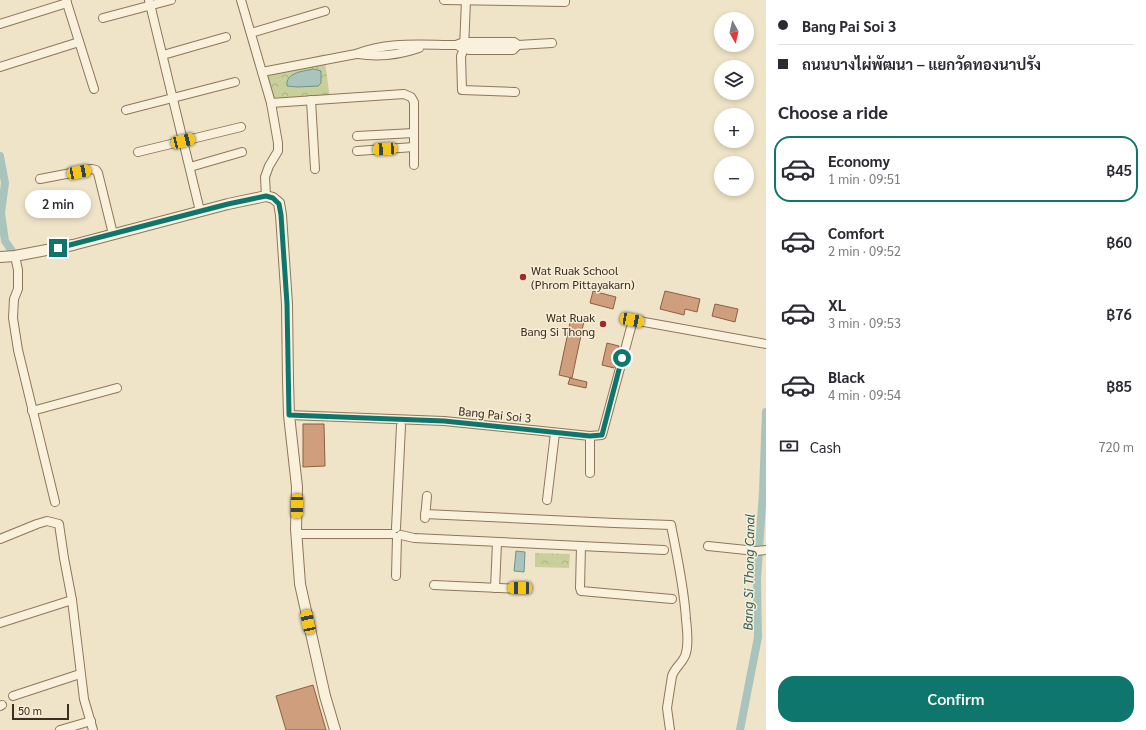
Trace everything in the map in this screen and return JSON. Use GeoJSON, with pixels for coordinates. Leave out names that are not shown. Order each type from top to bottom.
{"type":"FeatureCollection","features":[{"type":"Feature","properties":{"kind":"street"},"geometry":{"type":"LineString","coordinates":[[103,18],[150,3],[171,0]]}},
{"type":"Feature","properties":{"kind":"street"},"geometry":{"type":"LineString","coordinates":[[241,0],[271,103],[278,143],[278,151],[269,166],[265,177],[266,196]]}},
{"type":"Feature","properties":{"kind":"street"},"geometry":{"type":"LineString","coordinates":[[444,0],[565,2],[565,0]]}},
{"type":"Feature","properties":{"kind":"street"},"geometry":{"type":"LineString","coordinates":[[466,0],[461,45],[462,90],[515,92]]}},
{"type":"Feature","properties":{"kind":"street"},"geometry":{"type":"LineString","coordinates":[[0,24],[67,1],[94,89]]}},
{"type":"Feature","properties":{"kind":"street"},"geometry":{"type":"LineString","coordinates":[[150,3],[200,211]]}},
{"type":"Feature","properties":{"kind":"street"},"geometry":{"type":"LineString","coordinates":[[251,33],[325,11]]}},
{"type":"Feature","properties":{"kind":"street"},"geometry":{"type":"LineString","coordinates":[[163,54],[226,37]]}},
{"type":"Feature","properties":{"kind":"street"},"geometry":{"type":"LineString","coordinates":[[0,67],[79,42]]}},
{"type":"Feature","properties":{"kind":"street"},"geometry":{"type":"LineString","coordinates":[[262,72],[356,54],[370,48],[387,46],[461,45],[514,42],[518,45],[552,43]]}},
{"type":"Feature","properties":{"kind":"street"},"geometry":{"type":"LineString","coordinates":[[126,110],[235,82]]}},
{"type":"Feature","properties":{"kind":"street"},"geometry":{"type":"LineString","coordinates":[[271,103],[404,94],[411,96],[414,102],[414,166]]}},
{"type":"Feature","properties":{"kind":"street"},"geometry":{"type":"LineString","coordinates":[[311,100],[315,169]]}},
{"type":"Feature","properties":{"kind":"street"},"geometry":{"type":"LineString","coordinates":[[138,152],[241,127]]}},
{"type":"Feature","properties":{"kind":"street"},"geometry":{"type":"LineString","coordinates":[[357,136],[414,133]]}},
{"type":"Feature","properties":{"kind":"street"},"geometry":{"type":"LineString","coordinates":[[357,150],[414,147]]}},
{"type":"Feature","properties":{"kind":"street"},"geometry":{"type":"LineString","coordinates":[[190,167],[242,152]]}},
{"type":"Feature","properties":{"kind":"street"},"geometry":{"type":"LineString","coordinates":[[40,180],[92,169],[96,170],[113,234]]}},
{"type":"Feature","properties":{"kind":"street"},"geometry":{"type":"LineString","coordinates":[[0,257],[15,256],[73,245],[200,211],[266,196],[273,198],[279,204],[287,304],[289,415],[297,487],[297,534],[300,584],[325,696],[335,730]]}},
{"type":"Feature","properties":{"kind":"street"},"geometry":{"type":"LineString","coordinates":[[15,256],[18,270],[18,289],[14,299],[12,318],[17,347],[55,502]]}},
{"type":"Feature","properties":{"kind":"street"},"geometry":{"type":"LineString","coordinates":[[590,473],[590,436],[602,435],[632,320],[764,344]]}},
{"type":"Feature","properties":{"kind":"street"},"geometry":{"type":"LineString","coordinates":[[32,411],[117,388]]}},
{"type":"Feature","properties":{"kind":"street","name":"Bang Pai Soi 3"},"geometry":{"type":"LineString","coordinates":[[289,415],[436,421],[590,436]]}},
{"type":"Feature","properties":{"kind":"street"},"geometry":{"type":"LineString","coordinates":[[396,576],[400,426]]}},
{"type":"Feature","properties":{"kind":"street"},"geometry":{"type":"LineString","coordinates":[[547,500],[555,433]]}},
{"type":"Feature","properties":{"kind":"street"},"geometry":{"type":"LineString","coordinates":[[427,496],[425,517],[671,524],[685,593],[688,636],[686,652],[683,660],[672,676],[667,708],[670,730]]}},
{"type":"Feature","properties":{"kind":"street"},"geometry":{"type":"LineString","coordinates":[[0,539],[37,524],[47,522],[59,524],[72,600],[84,699],[93,730]]}},
{"type":"Feature","properties":{"kind":"street"},"geometry":{"type":"LineString","coordinates":[[297,534],[396,533],[414,538],[664,550]]}},
{"type":"Feature","properties":{"kind":"street"},"geometry":{"type":"LineString","coordinates":[[495,588],[497,543]]}},
{"type":"Feature","properties":{"kind":"street"},"geometry":{"type":"LineString","coordinates":[[582,546],[580,588],[582,591],[672,599]]}},
{"type":"Feature","properties":{"kind":"street"},"geometry":{"type":"LineString","coordinates":[[708,546],[766,550]]}},
{"type":"Feature","properties":{"kind":"street"},"geometry":{"type":"LineString","coordinates":[[434,585],[520,588]]}},
{"type":"Feature","properties":{"kind":"street"},"geometry":{"type":"LineString","coordinates":[[0,623],[72,600]]}},
{"type":"Feature","properties":{"kind":"street"},"geometry":{"type":"LineString","coordinates":[[13,696],[80,674]]}},
{"type":"Feature","properties":{"kind":"street"},"geometry":{"type":"LineString","coordinates":[[60,730],[91,720]]}},
{"type":"Feature","properties":{"kind":"green space"},"geometry":{"type":"Polygon","coordinates":[[[324,54],[330,99],[271,103],[262,72],[324,54]]]}},
{"type":"Feature","properties":{"kind":"green space"},"geometry":{"type":"Polygon","coordinates":[[[535,553],[570,554],[569,568],[535,567],[535,553]]]}},
{"type":"Feature","properties":{"kind":"water"},"geometry":{"type":"Polygon","coordinates":[[[314,69],[321,71],[321,83],[318,86],[287,86],[287,81],[292,75],[314,69]]]}},
{"type":"Feature","properties":{"kind":"water"},"geometry":{"type":"Polygon","coordinates":[[[516,551],[525,552],[524,572],[514,571],[516,551]]]}},
{"type":"Feature","properties":{"kind":"building"},"geometry":{"type":"Polygon","coordinates":[[[593,291],[616,297],[613,309],[590,303],[593,291]]]}},
{"type":"Feature","properties":{"kind":"building"},"geometry":{"type":"Polygon","coordinates":[[[665,291],[700,299],[697,312],[685,309],[684,315],[660,309],[665,291]]]}},
{"type":"Feature","properties":{"kind":"building"},"geometry":{"type":"Polygon","coordinates":[[[715,304],[738,309],[735,322],[712,316],[715,304]]]}},
{"type":"Feature","properties":{"kind":"building"},"geometry":{"type":"Polygon","coordinates":[[[571,318],[584,321],[572,378],[559,375],[571,318]]]}},
{"type":"Feature","properties":{"kind":"building"},"geometry":{"type":"Polygon","coordinates":[[[607,343],[619,346],[614,368],[602,365],[607,343]]]}},
{"type":"Feature","properties":{"kind":"building"},"geometry":{"type":"Polygon","coordinates":[[[570,378],[587,382],[586,388],[568,384],[570,378]]]}},
{"type":"Feature","properties":{"kind":"building"},"geometry":{"type":"Polygon","coordinates":[[[303,424],[324,424],[325,466],[303,467],[303,424]]]}},
{"type":"Feature","properties":{"kind":"building"},"geometry":{"type":"Polygon","coordinates":[[[313,685],[326,730],[286,730],[276,696],[313,685]]]}},
{"type":"Feature","properties":{"kind":"waterway"},"geometry":{"type":"LineString","coordinates":[[0,156],[5,183],[1,213],[5,241],[12,251]]}},
{"type":"Feature","properties":{"kind":"waterway","name":"Bang Si Thong Canal"},"geometry":{"type":"LineString","coordinates":[[740,730],[758,637],[757,579],[763,491],[766,412]]}},
{"type":"Feature","properties":{"kind":"place","name":"Wat Ruak School (Phrom Pittayakarn)"},"geometry":{"type":"Point","coordinates":[523,277]}},
{"type":"Feature","properties":{"kind":"place","name":"Wat Ruak Bang Si Thong"},"geometry":{"type":"Point","coordinates":[603,324]}},
{"type":"Feature","properties":{"kind":"route"},"geometry":{"type":"LineString","coordinates":[[58,248],[228,204],[266,196],[273,198],[279,204],[281,215],[287,304],[289,415],[444,421],[590,436],[602,435],[622,358]]}}]}
